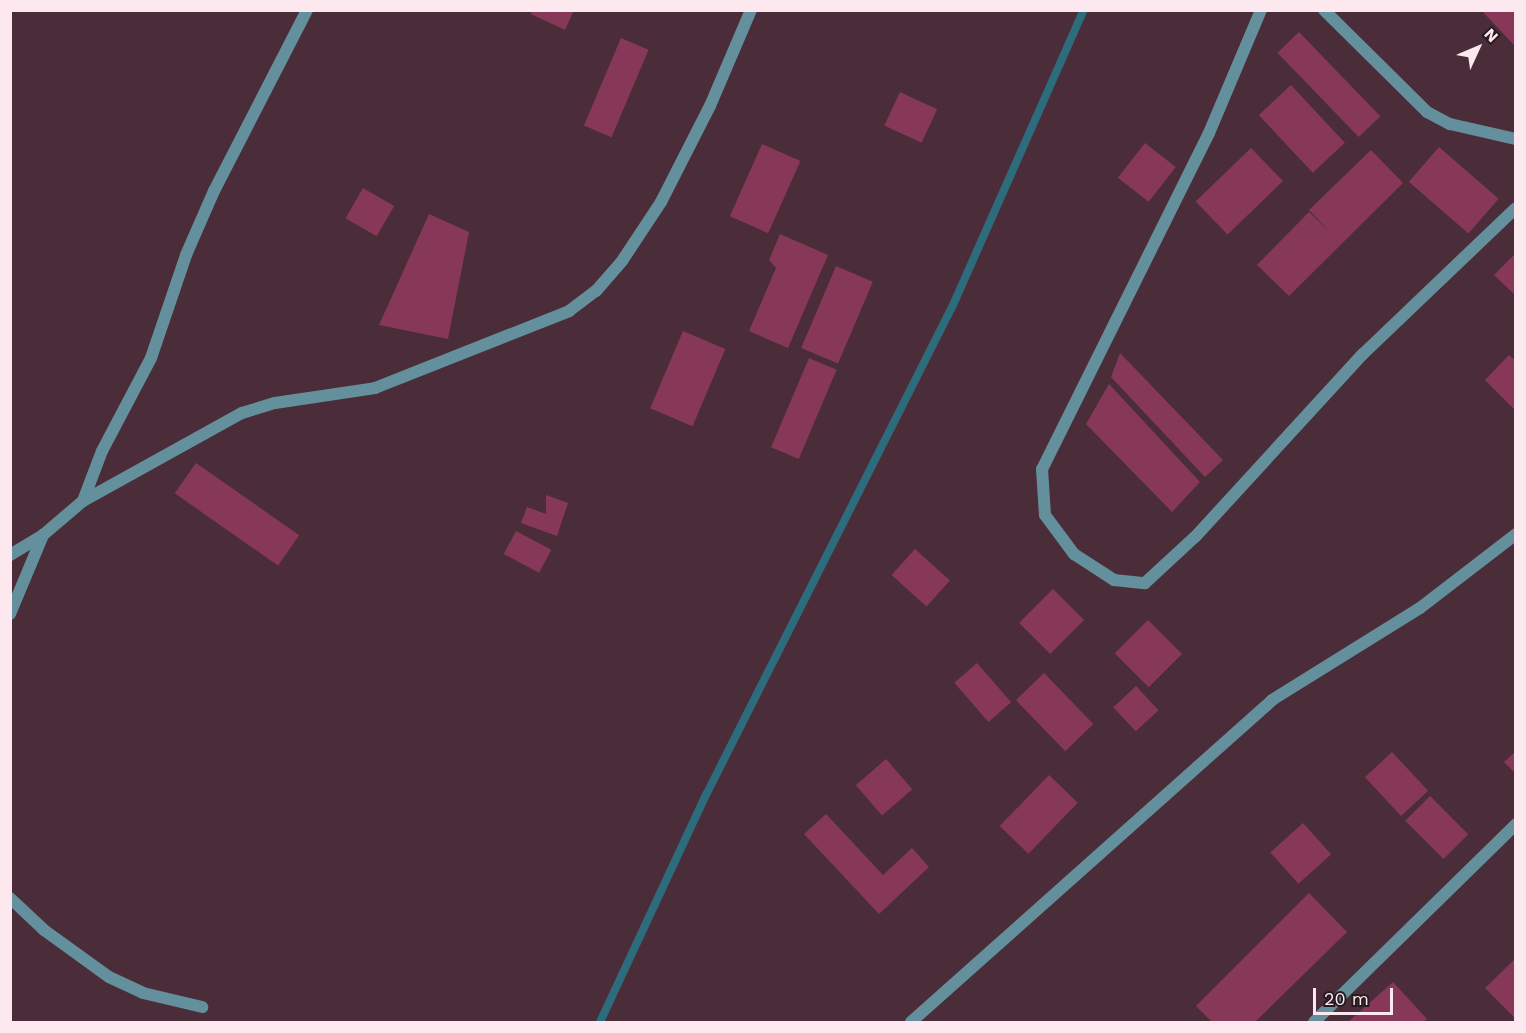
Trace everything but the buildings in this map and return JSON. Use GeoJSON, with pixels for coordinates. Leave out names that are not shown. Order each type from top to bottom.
{"type":"FeatureCollection","features":[{"type":"Feature","properties":{"kind":"street"},"geometry":{"type":"LineString","coordinates":[[83,501],[102,451],[151,358],[186,255],[214,190],[307,10]]}},
{"type":"Feature","properties":{"kind":"street"},"geometry":{"type":"LineString","coordinates":[[10,555],[43,535],[83,501],[243,413],[275,403],[375,388],[569,311],[596,291],[622,261],[661,202],[710,106],[751,10]]}},
{"type":"Feature","properties":{"kind":"street"},"geometry":{"type":"LineString","coordinates":[[1261,10],[1209,133],[1042,469],[1045,515],[1074,554],[1114,580],[1145,583],[1196,536],[1363,354],[1515,208]]}},
{"type":"Feature","properties":{"kind":"street"},"geometry":{"type":"LineString","coordinates":[[1324,10],[1427,112],[1450,124],[1515,139]]}},
{"type":"Feature","properties":{"kind":"street"},"geometry":{"type":"LineString","coordinates":[[911,1023],[1272,700],[1420,608],[1515,534]]}},
{"type":"Feature","properties":{"kind":"street"},"geometry":{"type":"LineString","coordinates":[[10,614],[43,535]]}},
{"type":"Feature","properties":{"kind":"street"},"geometry":{"type":"LineString","coordinates":[[1314,1023],[1515,824]]}},
{"type":"Feature","properties":{"kind":"street"},"geometry":{"type":"LineString","coordinates":[[10,898],[44,930],[109,977],[143,993],[202,1007]]}},
{"type":"Feature","properties":{"kind":"waterway"},"geometry":{"type":"LineString","coordinates":[[600,1022],[706,795],[953,305],[1084,10]]}}]}
